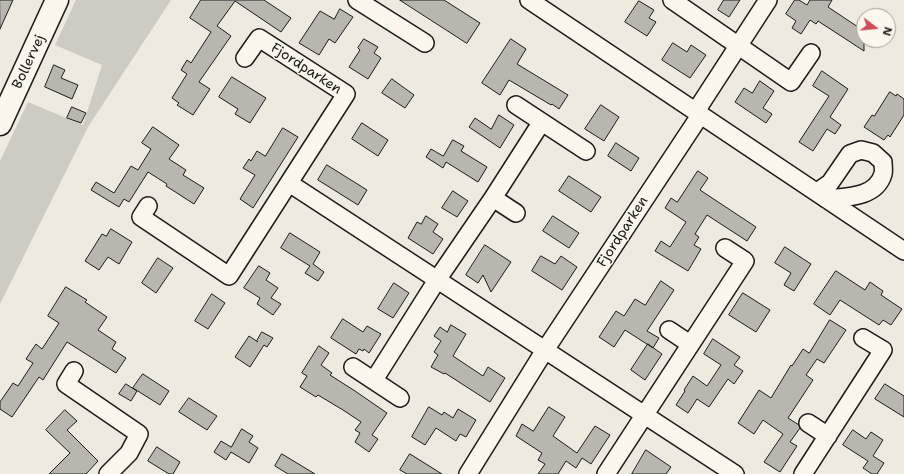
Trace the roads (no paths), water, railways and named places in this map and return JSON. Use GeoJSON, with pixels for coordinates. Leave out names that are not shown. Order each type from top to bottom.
{"type":"FeatureCollection","features":[{"type":"Feature","properties":{"kind":"main road","name":"Bollervej"},"geometry":{"type":"LineString","coordinates":[[0,124],[57,0]]}},
{"type":"Feature","properties":{"kind":"street"},"geometry":{"type":"LineString","coordinates":[[357,0],[424,44]]}},
{"type":"Feature","properties":{"kind":"street"},"geometry":{"type":"LineString","coordinates":[[528,0],[904,251]]}},
{"type":"Feature","properties":{"kind":"street"},"geometry":{"type":"LineString","coordinates":[[672,0],[791,82],[811,53]]}},
{"type":"Feature","properties":{"kind":"street","name":"Fjordparken"},"geometry":{"type":"LineString","coordinates":[[468,474],[545,350],[698,113],[738,46],[768,0]]}},
{"type":"Feature","properties":{"kind":"street","name":"Fjordparken"},"geometry":{"type":"LineString","coordinates":[[148,206],[141,217],[229,276],[346,94],[258,38],[245,58]]}},
{"type":"Feature","properties":{"kind":"street"},"geometry":{"type":"LineString","coordinates":[[516,105],[586,151]]}},
{"type":"Feature","properties":{"kind":"street"},"geometry":{"type":"LineString","coordinates":[[374,380],[542,123]]}},
{"type":"Feature","properties":{"kind":"street"},"geometry":{"type":"LineString","coordinates":[[289,183],[735,474]]}},
{"type":"Feature","properties":{"kind":"street"},"geometry":{"type":"LineString","coordinates":[[493,198],[516,213]]}},
{"type":"Feature","properties":{"kind":"street"},"geometry":{"type":"LineString","coordinates":[[606,474],[745,261],[725,248]]}},
{"type":"Feature","properties":{"kind":"street"},"geometry":{"type":"LineString","coordinates":[[669,330],[690,344]]}},
{"type":"Feature","properties":{"kind":"street"},"geometry":{"type":"LineString","coordinates":[[804,474],[883,350],[863,338]]}},
{"type":"Feature","properties":{"kind":"street"},"geometry":{"type":"LineString","coordinates":[[353,367],[400,398]]}},
{"type":"Feature","properties":{"kind":"street"},"geometry":{"type":"LineString","coordinates":[[74,371],[66,384],[139,434],[129,453],[108,474]]}},
{"type":"Feature","properties":{"kind":"street"},"geometry":{"type":"LineString","coordinates":[[808,423],[828,436]]}}]}
